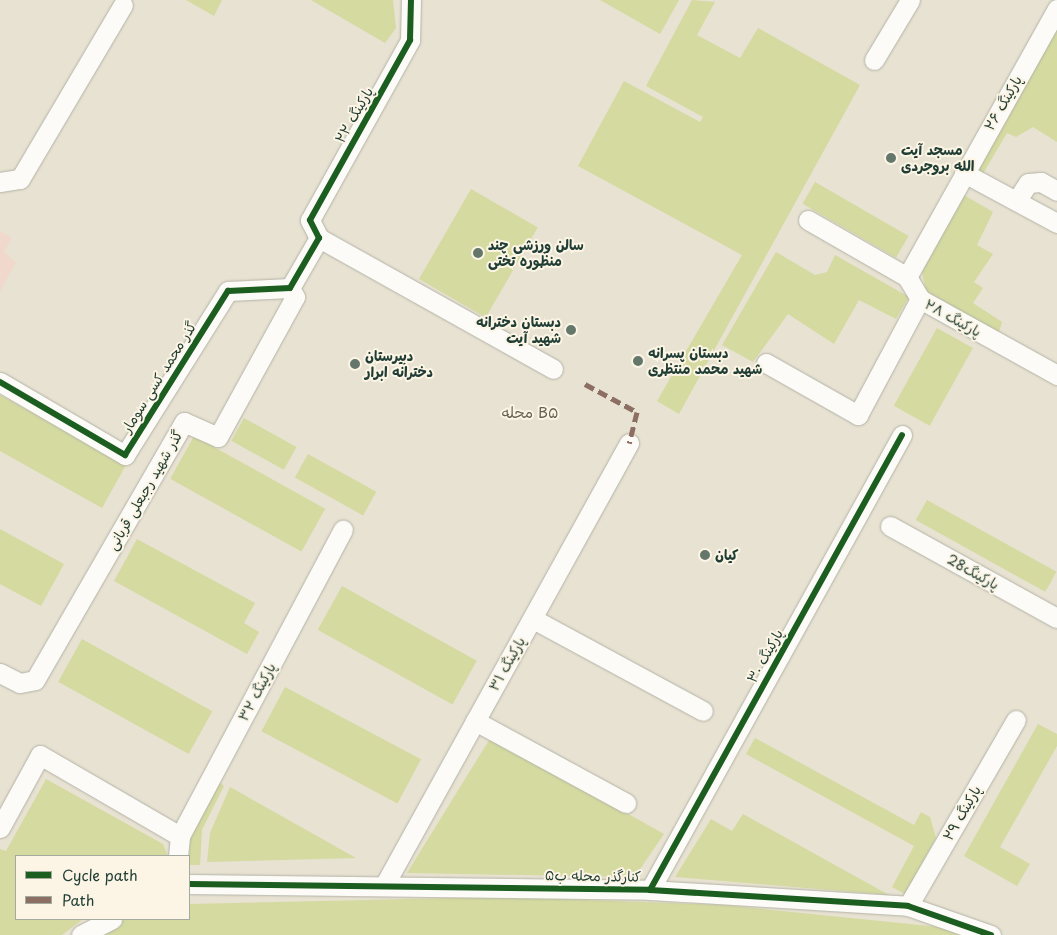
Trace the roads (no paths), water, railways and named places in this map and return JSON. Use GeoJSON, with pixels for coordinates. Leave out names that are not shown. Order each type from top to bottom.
{"type":"FeatureCollection","features":[{"type":"Feature","properties":{"kind":"street","name":"پارکینگ ۲۲"},"geometry":{"type":"LineString","coordinates":[[319,238],[310,220],[410,40],[411,0]]}},
{"type":"Feature","properties":{"kind":"street"},"geometry":{"type":"LineString","coordinates":[[874,60],[910,0]]}},
{"type":"Feature","properties":{"kind":"street"},"geometry":{"type":"LineString","coordinates":[[0,182],[20,179],[123,5]]}},
{"type":"Feature","properties":{"kind":"street","name":"پارکینگ ۲۶"},"geometry":{"type":"LineString","coordinates":[[907,277],[1057,9]]}},
{"type":"Feature","properties":{"kind":"street"},"geometry":{"type":"LineString","coordinates":[[964,173],[1057,223]]}},
{"type":"Feature","properties":{"kind":"street"},"geometry":{"type":"LineString","coordinates":[[1017,200],[1028,183],[1041,182],[1057,191]]}},
{"type":"Feature","properties":{"kind":"street","name":"پارکینگ ۲۸"},"geometry":{"type":"LineString","coordinates":[[808,220],[907,277],[920,299],[1057,375]]}},
{"type":"Feature","properties":{"kind":"street"},"geometry":{"type":"LineString","coordinates":[[290,288],[319,238],[554,369]]}},
{"type":"Feature","properties":{"kind":"street","name":"گذر محمد کسی سومار"},"geometry":{"type":"LineString","coordinates":[[0,382],[125,455],[228,290],[290,288]]}},
{"type":"Feature","properties":{"kind":"street","name":"گذر شهید رجبعلی قربانی"},"geometry":{"type":"LineString","coordinates":[[0,673],[20,683],[34,680],[184,422],[218,437],[295,297],[290,288]]}},
{"type":"Feature","properties":{"kind":"street"},"geometry":{"type":"LineString","coordinates":[[766,363],[858,415],[920,299]]}},
{"type":"Feature","properties":{"kind":"street","name":"پارکینگ ۳۰"},"geometry":{"type":"LineString","coordinates":[[650,890],[902,435]]}},
{"type":"Feature","properties":{"kind":"street","name":"پارکینگ ۳۱"},"geometry":{"type":"LineString","coordinates":[[384,884],[533,619],[629,443]]}},
{"type":"Feature","properties":{"kind":"street","name":"پارکینگ28"},"geometry":{"type":"LineString","coordinates":[[890,526],[1057,618]]}},
{"type":"Feature","properties":{"kind":"street","name":"پارکینگ ۳۲"},"geometry":{"type":"LineString","coordinates":[[178,855],[180,836],[343,530]]}},
{"type":"Feature","properties":{"kind":"street"},"geometry":{"type":"LineString","coordinates":[[533,619],[703,711]]}},
{"type":"Feature","properties":{"kind":"street","name":"پارکینگ ۲۹"},"geometry":{"type":"LineString","coordinates":[[908,906],[1016,720]]}},
{"type":"Feature","properties":{"kind":"street"},"geometry":{"type":"LineString","coordinates":[[475,721],[626,803]]}},
{"type":"Feature","properties":{"kind":"street"},"geometry":{"type":"LineString","coordinates":[[0,828],[40,755],[180,836]]}},
{"type":"Feature","properties":{"kind":"street","name":"کنارگذر محله ب۵"},"geometry":{"type":"LineString","coordinates":[[190,884],[384,884],[650,890],[908,906],[991,935]]}},
{"type":"Feature","properties":{"kind":"street"},"geometry":{"type":"LineString","coordinates":[[81,935],[110,920]]}},
{"type":"Feature","properties":{"kind":"place","name":"مسجد آیت الله بروجردی"},"geometry":{"type":"Point","coordinates":[891,158]}},
{"type":"Feature","properties":{"kind":"place","name":"سالن ورزشی چند منظوره تختی"},"geometry":{"type":"Point","coordinates":[478,253]}},
{"type":"Feature","properties":{"kind":"place","name":"دبستان دخترانه شهید آیت"},"geometry":{"type":"Point","coordinates":[571,330]}},
{"type":"Feature","properties":{"kind":"place","name":"دبستان پسرانه شهید محمد منتظری"},"geometry":{"type":"Point","coordinates":[638,361]}},
{"type":"Feature","properties":{"kind":"place","name":"دبیرستان دخترانه ابرار"},"geometry":{"type":"Point","coordinates":[355,364]}},
{"type":"Feature","properties":{"kind":"place","name":"کیان"},"geometry":{"type":"Point","coordinates":[705,555]}},
{"type":"Feature","properties":{"kind":"district","name":"محله B۵"},"geometry":{"type":"Point","coordinates":[530,412]}}]}
